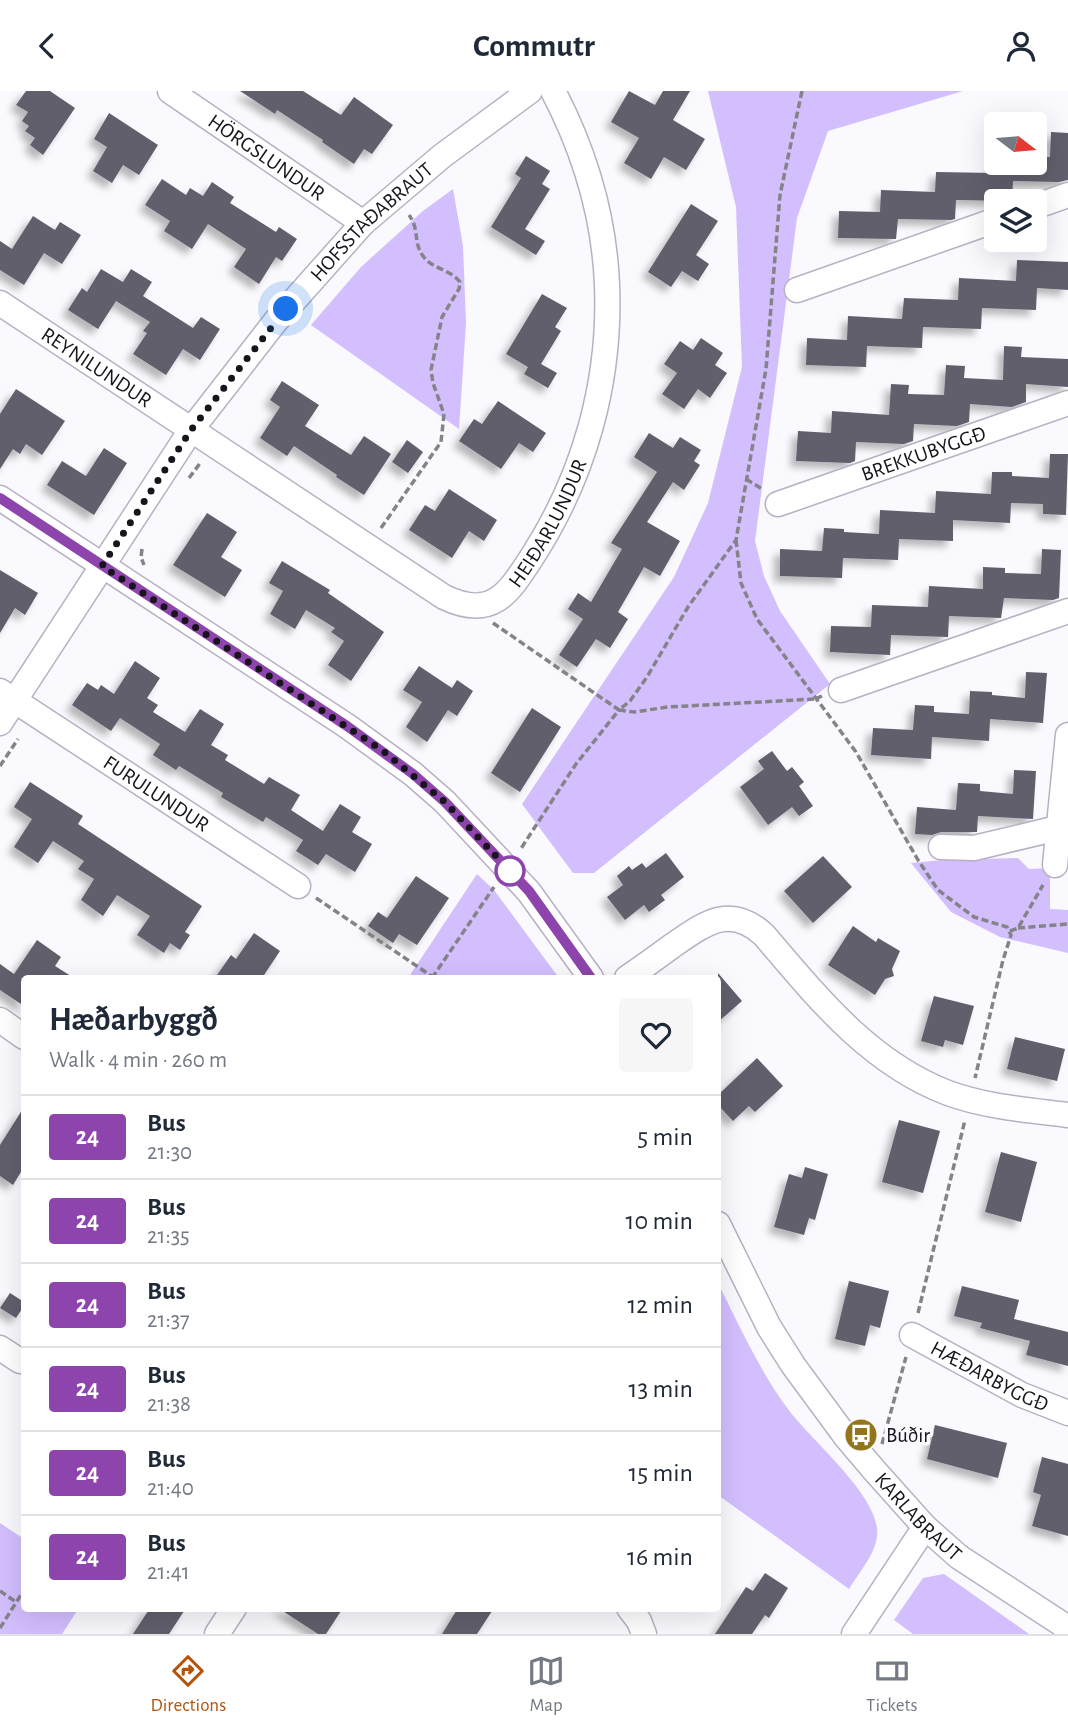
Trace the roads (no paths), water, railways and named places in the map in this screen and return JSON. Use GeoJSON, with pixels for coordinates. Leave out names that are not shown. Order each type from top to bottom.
{"type":"FeatureCollection","features":[{"type":"Feature","properties":{"kind":"street","name":"HÖRGSLUNDUR"},"geometry":{"type":"LineString","coordinates":[[170,91],[363,223]]}},
{"type":"Feature","properties":{"kind":"street","name":"HOFSSTAÐABRAUT"},"geometry":{"type":"LineString","coordinates":[[0,723],[8,696],[102,566],[191,430],[275,322],[363,223],[442,156],[530,91]]}},
{"type":"Feature","properties":{"kind":"street","name":"HEIÐARLUNDUR"},"geometry":{"type":"LineString","coordinates":[[191,430],[444,597],[466,605],[485,606],[512,586],[559,512],[585,450],[605,356],[606,262],[595,196],[574,134],[553,91]]}},
{"type":"Feature","properties":{"kind":"street"},"geometry":{"type":"LineString","coordinates":[[1047,202],[1068,195]]}},
{"type":"Feature","properties":{"kind":"street"},"geometry":{"type":"LineString","coordinates":[[797,290],[984,224]]}},
{"type":"Feature","properties":{"kind":"street","name":"REYNILUNDUR"},"geometry":{"type":"LineString","coordinates":[[0,303],[191,430]]}},
{"type":"Feature","properties":{"kind":"street","name":"BREKKUBYGGÐ"},"geometry":{"type":"LineString","coordinates":[[778,504],[1068,403]]}},
{"type":"Feature","properties":{"kind":"street"},"geometry":{"type":"LineString","coordinates":[[0,498],[347,726],[413,774],[445,802],[529,891],[589,975]]}},
{"type":"Feature","properties":{"kind":"street"},"geometry":{"type":"LineString","coordinates":[[841,690],[1068,611]]}},
{"type":"Feature","properties":{"kind":"street","name":"FURULUNDUR"},"geometry":{"type":"LineString","coordinates":[[8,696],[298,885]]}},
{"type":"Feature","properties":{"kind":"street"},"geometry":{"type":"LineString","coordinates":[[1055,865],[1062,824],[1068,734]]}},
{"type":"Feature","properties":{"kind":"street"},"geometry":{"type":"LineString","coordinates":[[941,847],[974,848],[1062,824]]}},
{"type":"Feature","properties":{"kind":"street"},"geometry":{"type":"LineString","coordinates":[[632,975],[701,926],[724,918],[740,919],[764,935],[828,1009],[863,1043],[922,1081],[969,1099],[1068,1115]]}},
{"type":"Feature","properties":{"kind":"street"},"geometry":{"type":"LineString","coordinates":[[0,1020],[21,1035]]}},
{"type":"Feature","properties":{"kind":"street","name":"KARLABRAUT"},"geometry":{"type":"LineString","coordinates":[[721,1230],[769,1327],[793,1365],[846,1437],[925,1527],[959,1557],[1068,1628]]}},
{"type":"Feature","properties":{"kind":"street","name":"HÆÐARBYGGÐ"},"geometry":{"type":"LineString","coordinates":[[912,1335],[1022,1395],[1068,1413]]}},
{"type":"Feature","properties":{"kind":"street"},"geometry":{"type":"LineString","coordinates":[[854,1634],[925,1527]]}},
{"type":"Feature","properties":{"kind":"street"},"geometry":{"type":"LineString","coordinates":[[217,1634],[231,1612]]}},
{"type":"Feature","properties":{"kind":"street"},"geometry":{"type":"LineString","coordinates":[[632,1612],[644,1634]]}},
{"type":"Feature","properties":{"kind":"place","name":"Búðir"},"geometry":{"type":"Point","coordinates":[861,1435]}}]}
